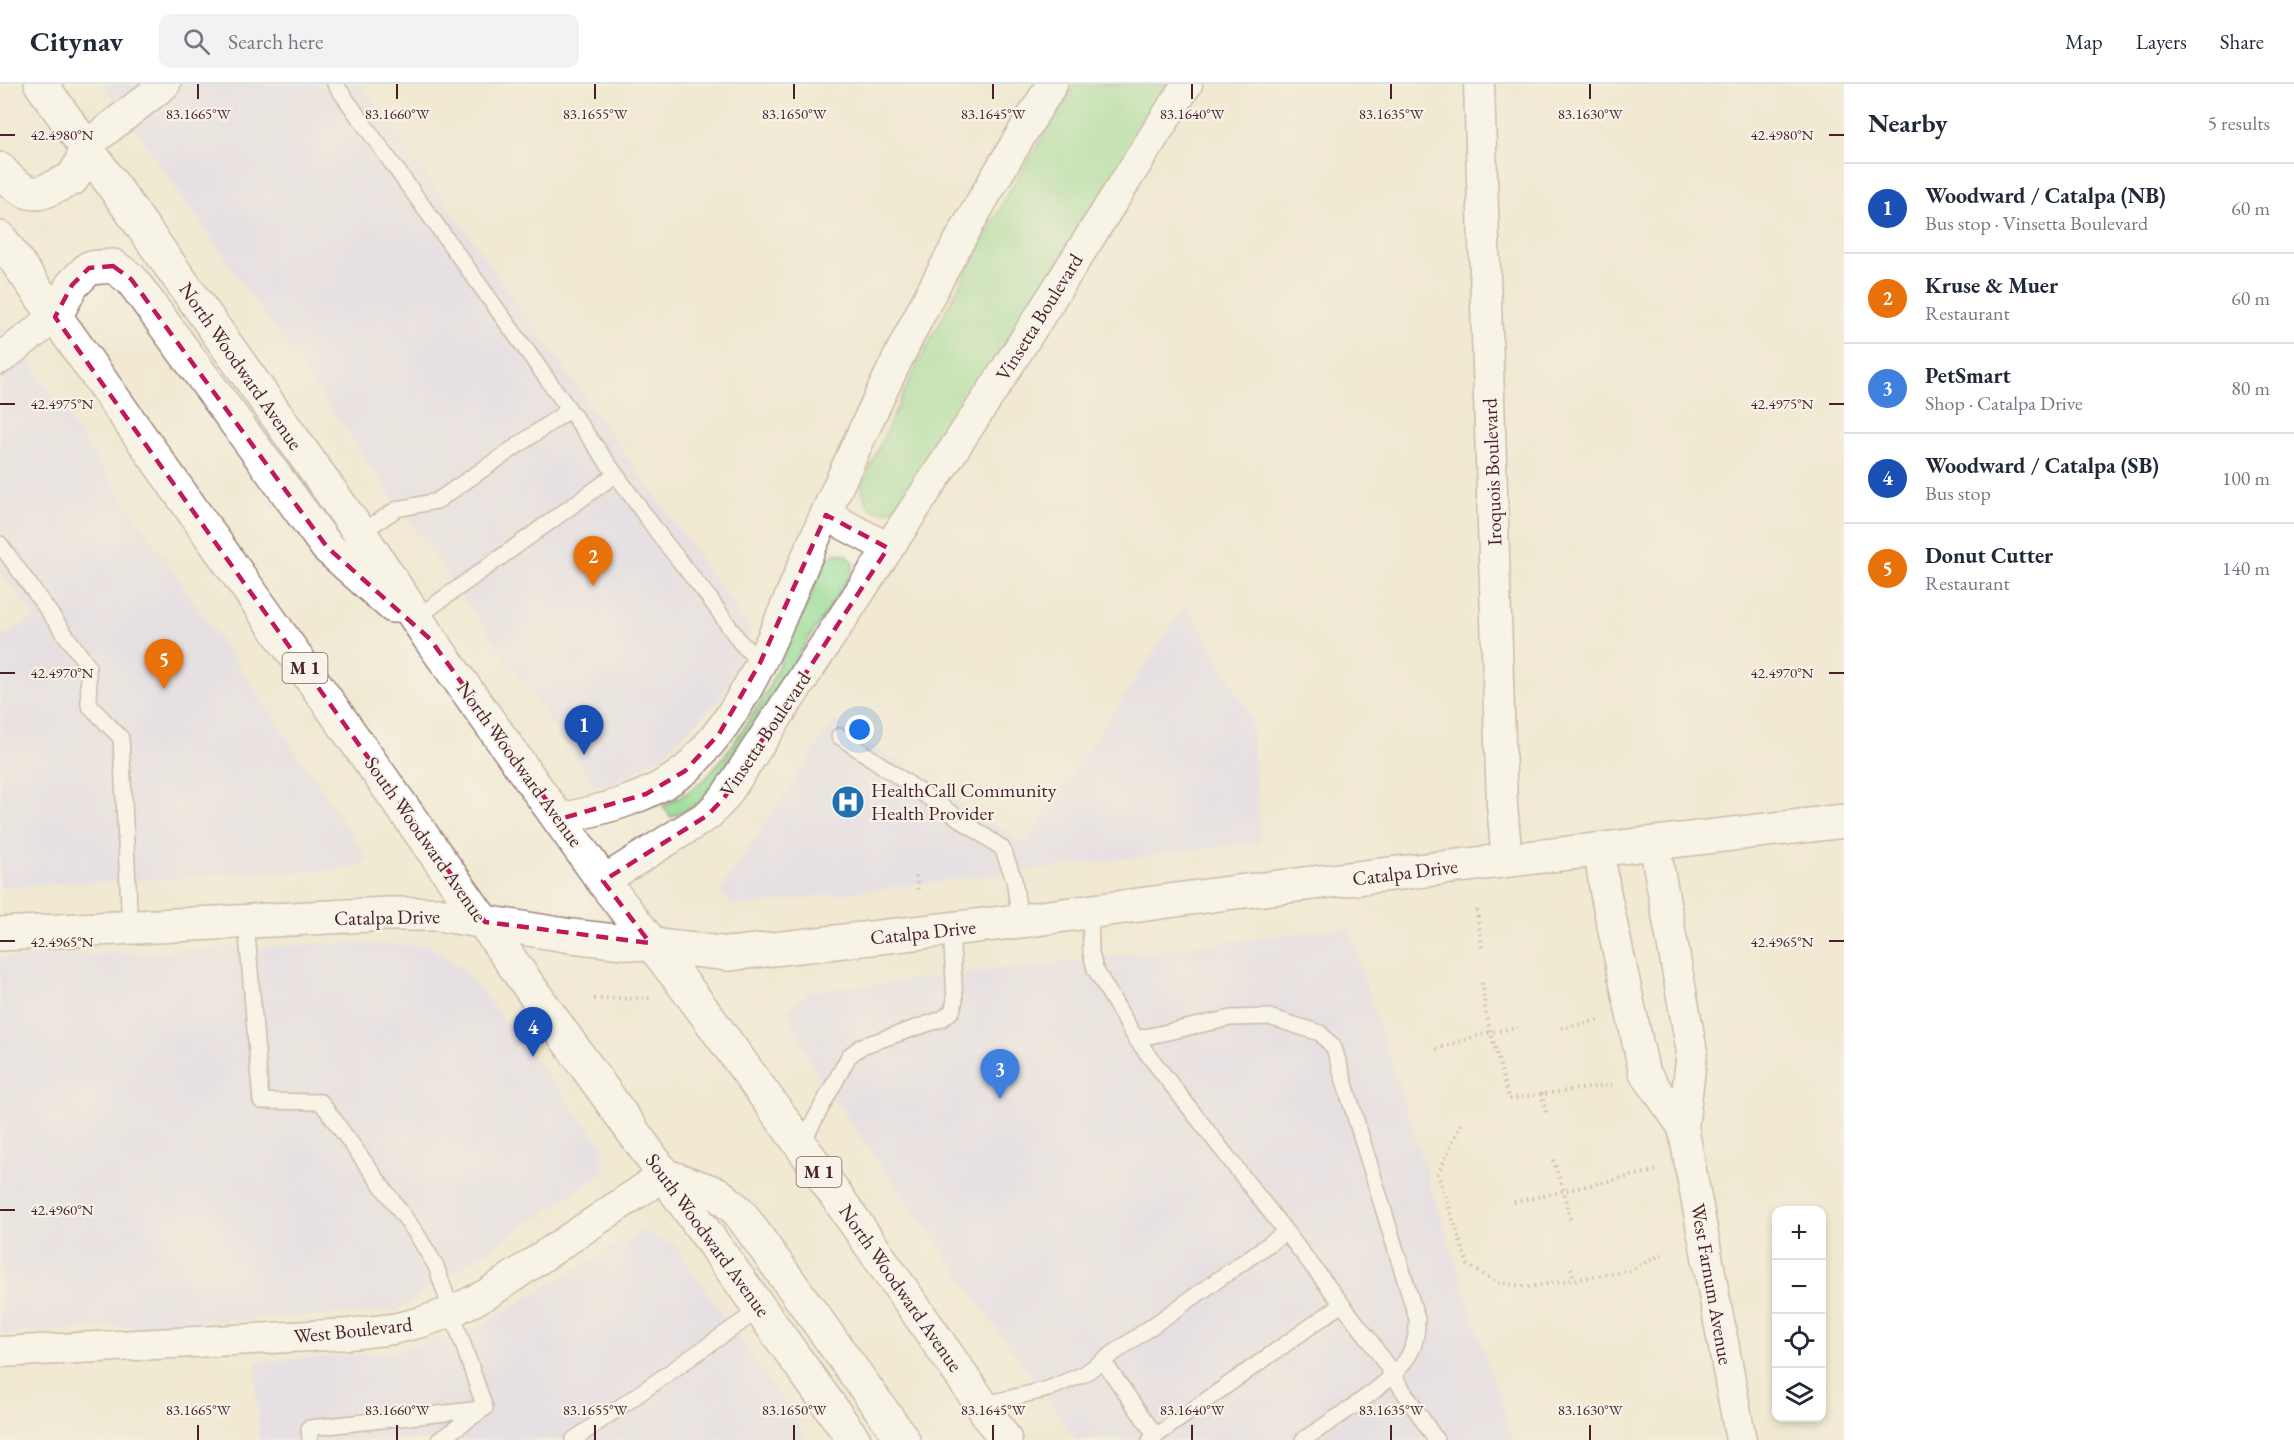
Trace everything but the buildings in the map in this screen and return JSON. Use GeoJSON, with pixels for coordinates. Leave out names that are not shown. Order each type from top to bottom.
{"type":"FeatureCollection","features":[{"type":"Feature","properties":{"kind":"main road","name":"North Woodward Avenue"},"geometry":{"type":"LineString","coordinates":[[41,84],[360,533],[423,629],[603,881],[694,998],[801,1145],[1005,1440]]}},
{"type":"Feature","properties":{"kind":"main road"},"geometry":{"type":"LineString","coordinates":[[0,169],[5,177],[20,187],[36,193],[72,179],[81,164],[86,146]]}},
{"type":"Feature","properties":{"kind":"main road","name":"South Woodward Avenue"},"geometry":{"type":"LineString","coordinates":[[0,238],[854,1440]]}},
{"type":"Feature","properties":{"kind":"main road"},"geometry":{"type":"LineString","coordinates":[[55,317],[72,285],[89,268],[113,266],[130,279],[327,547],[423,629]]}},
{"type":"Feature","properties":{"kind":"main road","name":"Catalpa Drive"},"geometry":{"type":"LineString","coordinates":[[0,934],[387,914],[437,914],[571,936],[729,954],[1844,821]]}},
{"type":"Feature","properties":{"kind":"main road"},"geometry":{"type":"LineString","coordinates":[[664,1174],[718,1194],[739,1212],[903,1440]]}},
{"type":"Feature","properties":{"kind":"street"},"geometry":{"type":"LineString","coordinates":[[86,146],[165,84]]}},
{"type":"Feature","properties":{"kind":"street","name":"Vinsetta Boulevard"},"geometry":{"type":"LineString","coordinates":[[560,819],[613,807],[646,794],[685,771],[719,734],[746,691],[760,663],[826,515],[923,309],[987,190],[1052,84]]}},
{"type":"Feature","properties":{"kind":"street","name":"Vinsetta Boulevard"},"geometry":{"type":"LineString","coordinates":[[603,881],[708,815],[724,798],[996,385],[1186,84]]}},
{"type":"Feature","properties":{"kind":"street","name":"Iroquois Boulevard"},"geometry":{"type":"LineString","coordinates":[[1479,84],[1502,805],[1507,860]]}},
{"type":"Feature","properties":{"kind":"street"},"geometry":{"type":"LineString","coordinates":[[0,359],[55,317]]}},
{"type":"Feature","properties":{"kind":"street"},"geometry":{"type":"LineString","coordinates":[[826,515],[888,548]]}},
{"type":"Feature","properties":{"kind":"street","name":"West Farnum Avenue"},"geometry":{"type":"LineString","coordinates":[[1654,842],[1692,1052],[1683,1127],[1741,1440]]}},
{"type":"Feature","properties":{"kind":"street","name":"West Farnum Avenue"},"geometry":{"type":"LineString","coordinates":[[1599,849],[1605,891],[1644,1072],[1683,1127]]}},
{"type":"Feature","properties":{"kind":"street","name":"West Boulevard"},"geometry":{"type":"LineString","coordinates":[[0,1352],[349,1334],[393,1329],[451,1312],[487,1294],[664,1174]]}},
{"type":"Feature","properties":{"kind":"lane"},"geometry":{"type":"LineString","coordinates":[[335,84],[615,475],[740,642],[760,663]]}},
{"type":"Feature","properties":{"kind":"lane"},"geometry":{"type":"LineString","coordinates":[[360,533],[397,509],[437,501],[569,410]]}},
{"type":"Feature","properties":{"kind":"lane"},"geometry":{"type":"LineString","coordinates":[[423,629],[615,475]]}},
{"type":"Feature","properties":{"kind":"lane"},"geometry":{"type":"LineString","coordinates":[[0,544],[88,666],[89,705],[121,738],[130,927]]}},
{"type":"Feature","properties":{"kind":"lane"},"geometry":{"type":"LineString","coordinates":[[839,736],[1002,848],[1014,879],[1020,921]]}},
{"type":"Feature","properties":{"kind":"lane"},"geometry":{"type":"LineString","coordinates":[[1090,911],[1091,953],[1095,969],[1136,1039],[1342,1304],[1394,1376],[1436,1440]]}},
{"type":"Feature","properties":{"kind":"lane"},"geometry":{"type":"LineString","coordinates":[[246,922],[261,1101],[321,1102],[416,1233],[436,1266],[485,1408]]}},
{"type":"Feature","properties":{"kind":"lane"},"geometry":{"type":"LineString","coordinates":[[801,1145],[849,1056],[862,1046],[942,1019],[952,1011],[955,1000],[951,928]]}},
{"type":"Feature","properties":{"kind":"lane"},"geometry":{"type":"LineString","coordinates":[[1136,1039],[1231,1018],[1269,1017],[1320,1033],[1334,1048],[1417,1319],[1416,1339],[1409,1356],[1394,1376],[1303,1440]]}},
{"type":"Feature","properties":{"kind":"lane"},"geometry":{"type":"LineString","coordinates":[[982,1405],[1066,1383],[1103,1360],[1286,1232]]}},
{"type":"Feature","properties":{"kind":"lane"},"geometry":{"type":"LineString","coordinates":[[1103,1360],[1153,1438],[1342,1304]]}},
{"type":"Feature","properties":{"kind":"lane"},"geometry":{"type":"LineString","coordinates":[[573,1440],[760,1309]]}},
{"type":"Feature","properties":{"kind":"lane"},"geometry":{"type":"LineString","coordinates":[[310,1440],[309,1428],[485,1408]]}},
{"type":"Feature","properties":{"kind":"lane"},"geometry":{"type":"LineString","coordinates":[[439,1440],[485,1408]]}},
{"type":"Feature","properties":{"kind":"path"},"geometry":{"type":"LineString","coordinates":[[916,876],[918,891]]}},
{"type":"Feature","properties":{"kind":"path"},"geometry":{"type":"LineString","coordinates":[[1477,910],[1482,948]]}},
{"type":"Feature","properties":{"kind":"path"},"geometry":{"type":"LineString","coordinates":[[1482,983],[1490,1032],[1509,1099],[1622,1083]]}},
{"type":"Feature","properties":{"kind":"path"},"geometry":{"type":"LineString","coordinates":[[594,999],[652,998]]}},
{"type":"Feature","properties":{"kind":"path"},"geometry":{"type":"LineString","coordinates":[[1561,1028],[1604,1019]]}},
{"type":"Feature","properties":{"kind":"path"},"geometry":{"type":"LineString","coordinates":[[1436,1049],[1490,1032],[1518,1028]]}},
{"type":"Feature","properties":{"kind":"path"},"geometry":{"type":"LineString","coordinates":[[1542,1093],[1546,1114]]}},
{"type":"Feature","properties":{"kind":"path"},"geometry":{"type":"LineString","coordinates":[[1461,1124],[1438,1174],[1468,1265],[1496,1282],[1528,1287],[1629,1271],[1662,1254]]}},
{"type":"Feature","properties":{"kind":"path"},"geometry":{"type":"LineString","coordinates":[[1553,1160],[1564,1191],[1570,1219]]}},
{"type":"Feature","properties":{"kind":"path"},"geometry":{"type":"LineString","coordinates":[[1514,1202],[1690,1164]]}},
{"type":"Feature","properties":{"kind":"path"},"geometry":{"type":"LineString","coordinates":[[1452,1215],[1460,1213]]}},
{"type":"Feature","properties":{"kind":"path"},"geometry":{"type":"LineString","coordinates":[[1571,1268],[1574,1280]]}},
{"type":"Feature","properties":{"kind":"highlighted area"},"geometry":{"type":"Polygon","coordinates":[[[113,266],[131,279],[327,547],[430,639],[560,819],[646,794],[685,771],[719,734],[760,663],[826,515],[888,548],[724,798],[708,815],[603,881],[650,943],[485,922],[55,317],[72,285],[89,268],[113,266]]]}},
{"type":"Feature","properties":{"kind":"shaded area"},"geometry":{"type":"Polygon","coordinates":[[[103,84],[361,84],[751,630],[723,696],[665,753],[613,785],[594,785],[103,84]]]}},
{"type":"Feature","properties":{"kind":"shaded area"},"geometry":{"type":"Polygon","coordinates":[[[0,319],[245,675],[370,862],[344,870],[0,887],[0,637],[34,618],[0,571],[0,319]]]}},
{"type":"Feature","properties":{"kind":"shaded area"},"geometry":{"type":"Polygon","coordinates":[[[1187,603],[1251,717],[1260,842],[733,907],[720,891],[834,721],[1024,844],[1187,603]]]}},
{"type":"Feature","properties":{"kind":"shaded area"},"geometry":{"type":"Polygon","coordinates":[[[1351,927],[1360,966],[1513,1440],[1076,1440],[818,1077],[786,1012],[810,992],[1351,927]]]}},
{"type":"Feature","properties":{"kind":"shaded area"},"geometry":{"type":"Polygon","coordinates":[[[343,943],[430,946],[467,973],[604,1147],[604,1173],[397,1311],[0,1334],[0,958],[343,943]]]}},
{"type":"Feature","properties":{"kind":"shaded area"},"geometry":{"type":"Polygon","coordinates":[[[642,1231],[675,1245],[809,1440],[259,1440],[255,1362],[389,1352],[476,1328],[642,1231]]]}},
{"type":"Feature","properties":{"kind":"green space"},"geometry":{"type":"Polygon","coordinates":[[[1075,84],[1175,84],[899,506],[884,511],[873,509],[865,500],[862,485],[911,377],[1006,197],[1075,84]]]}},
{"type":"Feature","properties":{"kind":"green space"},"geometry":{"type":"Polygon","coordinates":[[[836,553],[847,555],[853,562],[852,573],[705,797],[695,805],[671,817],[663,806],[687,793],[707,777],[744,728],[767,691],[827,559],[836,553]]]}},
{"type":"Feature","properties":{"kind":"place","name":"Kruse & Muer"},"geometry":{"type":"Point","coordinates":[593,586]}},
{"type":"Feature","properties":{"kind":"place","name":"Donut Cutter"},"geometry":{"type":"Point","coordinates":[164,689]}},
{"type":"Feature","properties":{"kind":"place","name":"Woodward / Catalpa (NB)"},"geometry":{"type":"Point","coordinates":[584,755]}},
{"type":"Feature","properties":{"kind":"place","name":"HealthCall Community Health Provider"},"geometry":{"type":"Point","coordinates":[848,802]}},
{"type":"Feature","properties":{"kind":"place","name":"Woodward / Catalpa (SB)"},"geometry":{"type":"Point","coordinates":[533,1057]}},
{"type":"Feature","properties":{"kind":"place","name":"PetSmart"},"geometry":{"type":"Point","coordinates":[1000,1099]}}]}
